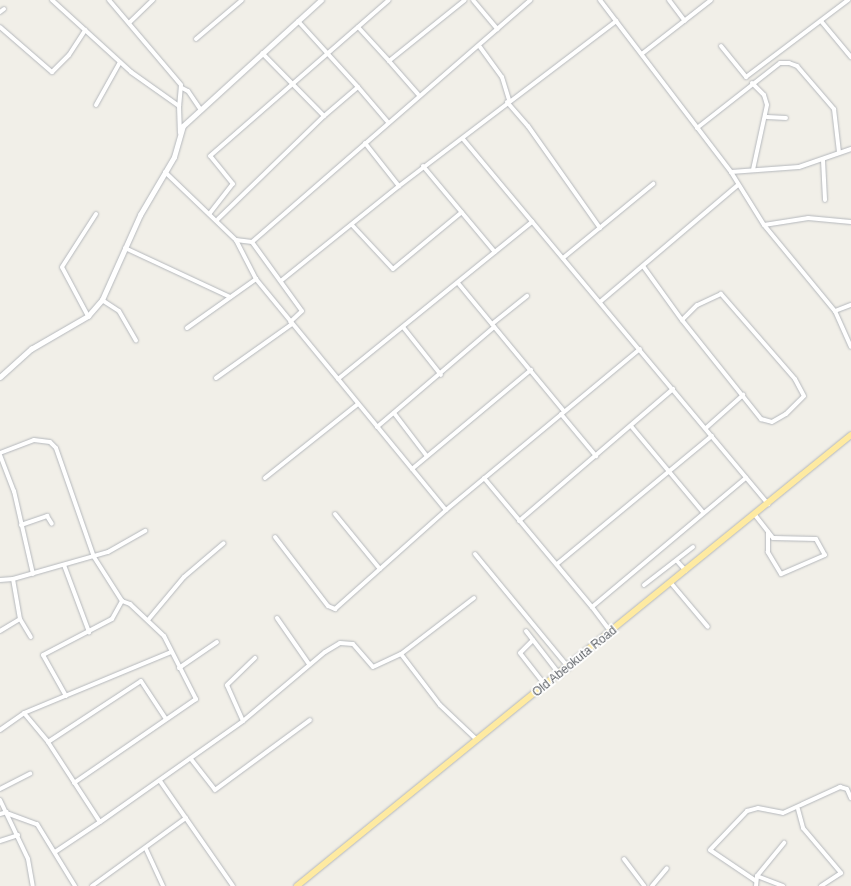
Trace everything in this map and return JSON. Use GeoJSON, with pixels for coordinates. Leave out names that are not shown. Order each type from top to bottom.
{"type":"FeatureCollection","features":[{"type":"Feature","properties":{"kind":"highway","name":"Old Abeokuta Road"},"geometry":{"type":"LineString","coordinates":[[297,886],[477,740],[569,668],[851,435]]}},
{"type":"Feature","properties":{"kind":"street"},"geometry":{"type":"LineString","coordinates":[[52,0],[120,62],[179,106]]}},
{"type":"Feature","properties":{"kind":"street"},"geometry":{"type":"LineString","coordinates":[[109,0],[130,22],[182,88],[188,90],[200,109]]}},
{"type":"Feature","properties":{"kind":"street"},"geometry":{"type":"LineString","coordinates":[[130,22],[153,0]]}},
{"type":"Feature","properties":{"kind":"street"},"geometry":{"type":"LineString","coordinates":[[196,39],[242,0]]}},
{"type":"Feature","properties":{"kind":"street"},"geometry":{"type":"LineString","coordinates":[[180,133],[200,109],[321,0]]}},
{"type":"Feature","properties":{"kind":"street"},"geometry":{"type":"LineString","coordinates":[[210,213],[233,184],[210,156],[389,0]]}},
{"type":"Feature","properties":{"kind":"street"},"geometry":{"type":"LineString","coordinates":[[389,61],[465,0]]}},
{"type":"Feature","properties":{"kind":"street"},"geometry":{"type":"LineString","coordinates":[[473,0],[497,29]]}},
{"type":"Feature","properties":{"kind":"street"},"geometry":{"type":"LineString","coordinates":[[600,0],[643,53],[731,172],[764,224],[835,311],[851,348]]}},
{"type":"Feature","properties":{"kind":"street"},"geometry":{"type":"LineString","coordinates":[[669,0],[685,21]]}},
{"type":"Feature","properties":{"kind":"street"},"geometry":{"type":"LineString","coordinates":[[643,53],[711,0]]}},
{"type":"Feature","properties":{"kind":"street"},"geometry":{"type":"LineString","coordinates":[[721,46],[746,77],[848,0]]}},
{"type":"Feature","properties":{"kind":"street"},"geometry":{"type":"LineString","coordinates":[[252,242],[365,143],[387,121],[418,94],[480,47],[497,29],[528,1]]}},
{"type":"Feature","properties":{"kind":"street"},"geometry":{"type":"LineString","coordinates":[[298,21],[329,52],[387,121]]}},
{"type":"Feature","properties":{"kind":"street"},"geometry":{"type":"LineString","coordinates":[[282,280],[352,225],[423,166],[463,139],[508,101],[616,21]]}},
{"type":"Feature","properties":{"kind":"street"},"geometry":{"type":"LineString","coordinates":[[821,21],[851,57]]}},
{"type":"Feature","properties":{"kind":"street"},"geometry":{"type":"LineString","coordinates":[[0,27],[52,72],[69,55],[85,30]]}},
{"type":"Feature","properties":{"kind":"street"},"geometry":{"type":"LineString","coordinates":[[358,27],[418,94]]}},
{"type":"Feature","properties":{"kind":"street"},"geometry":{"type":"LineString","coordinates":[[480,47],[502,77],[508,101],[528,126],[600,228]]}},
{"type":"Feature","properties":{"kind":"street"},"geometry":{"type":"LineString","coordinates":[[846,51],[851,48]]}},
{"type":"Feature","properties":{"kind":"street"},"geometry":{"type":"LineString","coordinates":[[262,53],[294,83],[324,116]]}},
{"type":"Feature","properties":{"kind":"street"},"geometry":{"type":"LineString","coordinates":[[96,105],[120,62]]}},
{"type":"Feature","properties":{"kind":"street"},"geometry":{"type":"LineString","coordinates":[[697,128],[752,83],[780,63],[797,66],[834,109],[840,152]]}},
{"type":"Feature","properties":{"kind":"street"},"geometry":{"type":"LineString","coordinates":[[752,83],[764,95],[767,117],[752,170]]}},
{"type":"Feature","properties":{"kind":"street"},"geometry":{"type":"LineString","coordinates":[[218,220],[324,116],[358,87]]}},
{"type":"Feature","properties":{"kind":"street"},"geometry":{"type":"LineString","coordinates":[[0,377],[31,349],[88,316],[102,300],[125,248],[176,151],[180,133],[179,106],[182,88]]}},
{"type":"Feature","properties":{"kind":"street"},"geometry":{"type":"LineString","coordinates":[[767,117],[786,118]]}},
{"type":"Feature","properties":{"kind":"street"},"geometry":{"type":"LineString","coordinates":[[463,139],[768,504]]}},
{"type":"Feature","properties":{"kind":"street"},"geometry":{"type":"LineString","coordinates":[[365,143],[399,186]]}},
{"type":"Feature","properties":{"kind":"street"},"geometry":{"type":"LineString","coordinates":[[731,172],[793,168],[823,160],[840,152],[851,149]]}},
{"type":"Feature","properties":{"kind":"street"},"geometry":{"type":"LineString","coordinates":[[823,160],[825,200]]}},
{"type":"Feature","properties":{"kind":"street"},"geometry":{"type":"LineString","coordinates":[[423,166],[495,252]]}},
{"type":"Feature","properties":{"kind":"street"},"geometry":{"type":"LineString","coordinates":[[165,172],[218,220],[236,240],[256,279],[446,510]]}},
{"type":"Feature","properties":{"kind":"street"},"geometry":{"type":"LineString","coordinates":[[563,258],[653,184]]}},
{"type":"Feature","properties":{"kind":"street"},"geometry":{"type":"LineString","coordinates":[[600,302],[738,185]]}},
{"type":"Feature","properties":{"kind":"street"},"geometry":{"type":"LineString","coordinates":[[352,225],[393,269],[462,212]]}},
{"type":"Feature","properties":{"kind":"street"},"geometry":{"type":"LineString","coordinates":[[88,316],[62,267],[96,214]]}},
{"type":"Feature","properties":{"kind":"street"},"geometry":{"type":"LineString","coordinates":[[764,224],[802,218],[851,222]]}},
{"type":"Feature","properties":{"kind":"street"},"geometry":{"type":"LineString","coordinates":[[338,379],[532,222]]}},
{"type":"Feature","properties":{"kind":"street"},"geometry":{"type":"LineString","coordinates":[[216,378],[291,323],[302,311],[282,280],[252,242],[236,240]]}},
{"type":"Feature","properties":{"kind":"street"},"geometry":{"type":"LineString","coordinates":[[125,248],[230,297]]}},
{"type":"Feature","properties":{"kind":"street"},"geometry":{"type":"LineString","coordinates":[[643,266],[682,320],[743,395],[768,423],[786,414],[804,392],[721,294],[697,305],[682,320]]}},
{"type":"Feature","properties":{"kind":"street"},"geometry":{"type":"LineString","coordinates":[[187,328],[256,279]]}},
{"type":"Feature","properties":{"kind":"street"},"geometry":{"type":"LineString","coordinates":[[458,283],[532,370],[596,456]]}},
{"type":"Feature","properties":{"kind":"street"},"geometry":{"type":"LineString","coordinates":[[377,427],[440,375],[527,296]]}},
{"type":"Feature","properties":{"kind":"street"},"geometry":{"type":"LineString","coordinates":[[102,300],[119,311],[136,340]]}},
{"type":"Feature","properties":{"kind":"street"},"geometry":{"type":"LineString","coordinates":[[835,311],[851,305]]}},
{"type":"Feature","properties":{"kind":"street"},"geometry":{"type":"LineString","coordinates":[[403,327],[440,375]]}},
{"type":"Feature","properties":{"kind":"street"},"geometry":{"type":"LineString","coordinates":[[275,537],[333,609],[446,510],[640,350]]}},
{"type":"Feature","properties":{"kind":"street"},"geometry":{"type":"LineString","coordinates":[[412,469],[426,455],[532,370]]}},
{"type":"Feature","properties":{"kind":"street"},"geometry":{"type":"LineString","coordinates":[[519,521],[673,389]]}},
{"type":"Feature","properties":{"kind":"street"},"geometry":{"type":"LineString","coordinates":[[706,428],[743,395]]}},
{"type":"Feature","properties":{"kind":"street"},"geometry":{"type":"LineString","coordinates":[[265,478],[358,404]]}},
{"type":"Feature","properties":{"kind":"street"},"geometry":{"type":"LineString","coordinates":[[394,413],[426,455]]}},
{"type":"Feature","properties":{"kind":"street"},"geometry":{"type":"LineString","coordinates":[[631,426],[703,512]]}},
{"type":"Feature","properties":{"kind":"street"},"geometry":{"type":"LineString","coordinates":[[557,564],[712,436]]}},
{"type":"Feature","properties":{"kind":"street"},"geometry":{"type":"LineString","coordinates":[[33,574],[21,525],[0,454],[34,440],[50,442],[61,458],[94,557],[122,601],[148,620],[164,636],[170,652],[196,699],[74,783]]}},
{"type":"Feature","properties":{"kind":"street"},"geometry":{"type":"LineString","coordinates":[[484,478],[612,632]]}},
{"type":"Feature","properties":{"kind":"street"},"geometry":{"type":"LineString","coordinates":[[592,607],[703,512],[746,478]]}},
{"type":"Feature","properties":{"kind":"street"},"geometry":{"type":"LineString","coordinates":[[335,514],[380,569]]}},
{"type":"Feature","properties":{"kind":"street"},"geometry":{"type":"LineString","coordinates":[[755,515],[768,532],[778,540],[816,539],[825,555],[781,574],[768,552],[768,532]]}},
{"type":"Feature","properties":{"kind":"street"},"geometry":{"type":"LineString","coordinates":[[21,525],[47,516],[52,524]]}},
{"type":"Feature","properties":{"kind":"street"},"geometry":{"type":"LineString","coordinates":[[0,580],[13,579],[94,557],[132,541],[145,531]]}},
{"type":"Feature","properties":{"kind":"street"},"geometry":{"type":"LineString","coordinates":[[148,620],[184,578],[224,542]]}},
{"type":"Feature","properties":{"kind":"street"},"geometry":{"type":"LineString","coordinates":[[644,585],[693,548]]}},
{"type":"Feature","properties":{"kind":"street"},"geometry":{"type":"LineString","coordinates":[[475,554],[569,668]]}},
{"type":"Feature","properties":{"kind":"street"},"geometry":{"type":"LineString","coordinates":[[677,561],[686,572]]}},
{"type":"Feature","properties":{"kind":"street"},"geometry":{"type":"LineString","coordinates":[[64,565],[89,632]]}},
{"type":"Feature","properties":{"kind":"street"},"geometry":{"type":"LineString","coordinates":[[13,579],[20,619],[31,637]]}},
{"type":"Feature","properties":{"kind":"street"},"geometry":{"type":"LineString","coordinates":[[671,584],[708,627]]}},
{"type":"Feature","properties":{"kind":"street"},"geometry":{"type":"LineString","coordinates":[[55,852],[160,781],[243,721],[309,664],[340,643],[356,645],[373,667],[400,654],[474,598]]}},
{"type":"Feature","properties":{"kind":"street"},"geometry":{"type":"LineString","coordinates":[[66,696],[43,655],[112,619],[122,601]]}},
{"type":"Feature","properties":{"kind":"street"},"geometry":{"type":"LineString","coordinates":[[277,618],[309,664]]}},
{"type":"Feature","properties":{"kind":"street"},"geometry":{"type":"LineString","coordinates":[[0,631],[20,619]]}},
{"type":"Feature","properties":{"kind":"street"},"geometry":{"type":"LineString","coordinates":[[526,631],[560,675]]}},
{"type":"Feature","properties":{"kind":"street"},"geometry":{"type":"LineString","coordinates":[[533,640],[520,653],[546,686]]}},
{"type":"Feature","properties":{"kind":"street"},"geometry":{"type":"LineString","coordinates":[[179,668],[217,642]]}},
{"type":"Feature","properties":{"kind":"street"},"geometry":{"type":"LineString","coordinates":[[0,730],[24,713],[170,652]]}},
{"type":"Feature","properties":{"kind":"street"},"geometry":{"type":"LineString","coordinates":[[400,654],[440,705],[477,740]]}},
{"type":"Feature","properties":{"kind":"street"},"geometry":{"type":"LineString","coordinates":[[243,721],[227,686],[255,658]]}},
{"type":"Feature","properties":{"kind":"street"},"geometry":{"type":"LineString","coordinates":[[48,742],[141,681],[166,719]]}},
{"type":"Feature","properties":{"kind":"street"},"geometry":{"type":"LineString","coordinates":[[24,713],[48,742],[100,822]]}},
{"type":"Feature","properties":{"kind":"street"},"geometry":{"type":"LineString","coordinates":[[191,759],[215,790],[310,720]]}},
{"type":"Feature","properties":{"kind":"street"},"geometry":{"type":"LineString","coordinates":[[0,789],[30,774]]}},
{"type":"Feature","properties":{"kind":"street"},"geometry":{"type":"LineString","coordinates":[[160,781],[233,886]]}},
{"type":"Feature","properties":{"kind":"street"},"geometry":{"type":"LineString","coordinates":[[783,886],[757,878],[710,850],[751,808],[777,813],[798,809],[840,787],[847,789],[851,798]]}},
{"type":"Feature","properties":{"kind":"street"},"geometry":{"type":"LineString","coordinates":[[0,800],[18,835],[32,886]]}},
{"type":"Feature","properties":{"kind":"street"},"geometry":{"type":"LineString","coordinates":[[798,809],[803,828],[841,873],[821,886]]}},
{"type":"Feature","properties":{"kind":"street"},"geometry":{"type":"LineString","coordinates":[[0,814],[8,813],[36,824],[75,886]]}},
{"type":"Feature","properties":{"kind":"street"},"geometry":{"type":"LineString","coordinates":[[92,886],[146,849],[186,818]]}},
{"type":"Feature","properties":{"kind":"street"},"geometry":{"type":"LineString","coordinates":[[0,841],[18,835]]}},
{"type":"Feature","properties":{"kind":"street"},"geometry":{"type":"LineString","coordinates":[[756,886],[757,878],[784,843]]}},
{"type":"Feature","properties":{"kind":"street"},"geometry":{"type":"LineString","coordinates":[[146,849],[163,886]]}},
{"type":"Feature","properties":{"kind":"street"},"geometry":{"type":"LineString","coordinates":[[624,859],[644,886]]}},
{"type":"Feature","properties":{"kind":"street"},"geometry":{"type":"LineString","coordinates":[[652,886],[667,868]]}}]}
